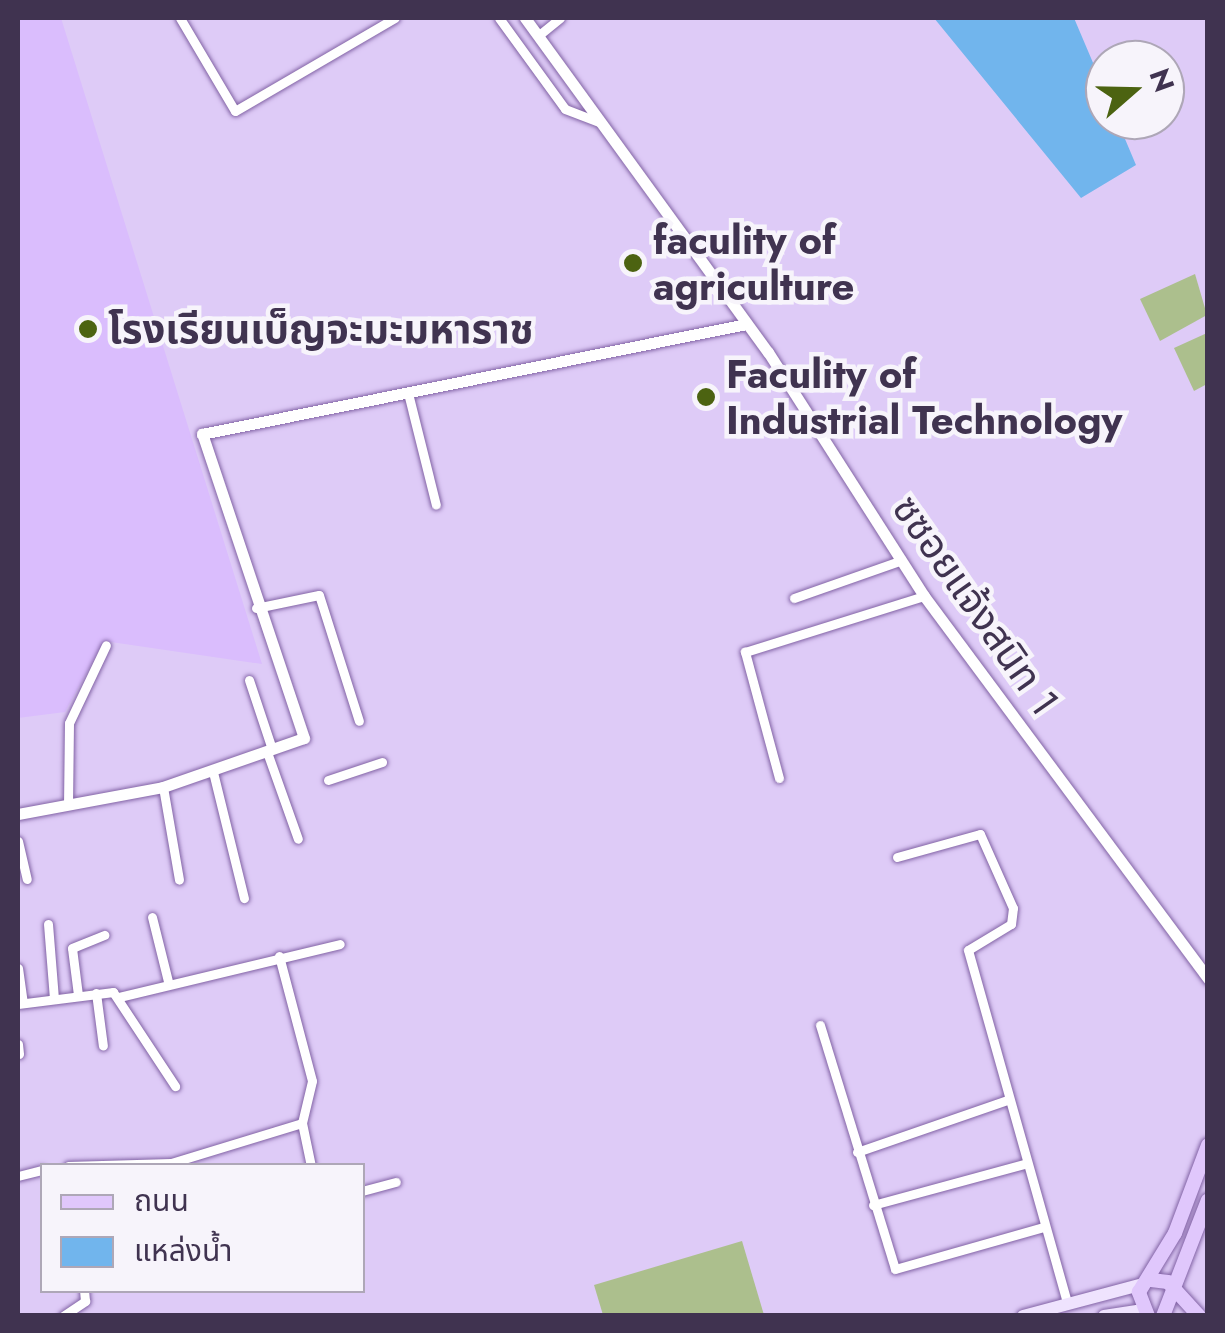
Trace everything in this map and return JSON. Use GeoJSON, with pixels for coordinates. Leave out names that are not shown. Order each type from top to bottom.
{"type":"FeatureCollection","features":[{"type":"Feature","properties":{"kind":"main road"},"geometry":{"type":"LineString","coordinates":[[1104,1316],[1145,1313],[1147,1282],[1208,1144]]}},
{"type":"Feature","properties":{"kind":"main road"},"geometry":{"type":"LineString","coordinates":[[1166,1315],[1208,1200]]}},
{"type":"Feature","properties":{"kind":"main road"},"geometry":{"type":"LineString","coordinates":[[1023,1316],[1147,1282],[1175,1292],[1199,1316]]}},
{"type":"Feature","properties":{"kind":"street"},"geometry":{"type":"LineString","coordinates":[[180,18],[235,111],[395,18]]}},
{"type":"Feature","properties":{"kind":"street"},"geometry":{"type":"LineString","coordinates":[[500,18],[565,109],[602,123]]}},
{"type":"Feature","properties":{"kind":"street","name":"ซซอยแจ้งสนิท 1"},"geometry":{"type":"LineString","coordinates":[[526,18],[746,324],[924,596],[1208,980]]}},
{"type":"Feature","properties":{"kind":"street"},"geometry":{"type":"LineString","coordinates":[[538,36],[560,18]]}},
{"type":"Feature","properties":{"kind":"street"},"geometry":{"type":"LineString","coordinates":[[18,814],[163,787],[304,738],[256,608],[202,434],[746,324]]}},
{"type":"Feature","properties":{"kind":"street"},"geometry":{"type":"LineString","coordinates":[[408,392],[436,505]]}},
{"type":"Feature","properties":{"kind":"street"},"geometry":{"type":"LineString","coordinates":[[794,598],[902,560]]}},
{"type":"Feature","properties":{"kind":"street"},"geometry":{"type":"LineString","coordinates":[[256,608],[320,595],[359,721]]}},
{"type":"Feature","properties":{"kind":"street"},"geometry":{"type":"LineString","coordinates":[[779,778],[745,652],[924,596]]}},
{"type":"Feature","properties":{"kind":"street"},"geometry":{"type":"LineString","coordinates":[[68,805],[68,723],[106,645]]}},
{"type":"Feature","properties":{"kind":"street"},"geometry":{"type":"LineString","coordinates":[[249,680],[298,839]]}},
{"type":"Feature","properties":{"kind":"street"},"geometry":{"type":"LineString","coordinates":[[328,780],[382,762]]}},
{"type":"Feature","properties":{"kind":"street"},"geometry":{"type":"LineString","coordinates":[[213,772],[244,898]]}},
{"type":"Feature","properties":{"kind":"street"},"geometry":{"type":"LineString","coordinates":[[163,787],[179,880]]}},
{"type":"Feature","properties":{"kind":"street"},"geometry":{"type":"LineString","coordinates":[[897,858],[974,833],[986,842],[1014,919],[968,950],[1024,1164],[1067,1302]]}},
{"type":"Feature","properties":{"kind":"street"},"geometry":{"type":"LineString","coordinates":[[18,841],[27,879]]}},
{"type":"Feature","properties":{"kind":"street"},"geometry":{"type":"LineString","coordinates":[[152,917],[168,981]]}},
{"type":"Feature","properties":{"kind":"street"},"geometry":{"type":"LineString","coordinates":[[48,924],[54,998]]}},
{"type":"Feature","properties":{"kind":"street"},"geometry":{"type":"LineString","coordinates":[[78,996],[72,948],[104,935]]}},
{"type":"Feature","properties":{"kind":"street"},"geometry":{"type":"LineString","coordinates":[[18,968],[20,1004],[96,993],[119,996],[168,981],[340,944]]}},
{"type":"Feature","properties":{"kind":"street"},"geometry":{"type":"LineString","coordinates":[[279,956],[312,1082],[302,1123],[311,1163]]}},
{"type":"Feature","properties":{"kind":"street"},"geometry":{"type":"LineString","coordinates":[[96,993],[103,1046]]}},
{"type":"Feature","properties":{"kind":"street"},"geometry":{"type":"LineString","coordinates":[[119,996],[175,1086]]}},
{"type":"Feature","properties":{"kind":"street"},"geometry":{"type":"LineString","coordinates":[[820,1025],[895,1269],[1043,1228]]}},
{"type":"Feature","properties":{"kind":"street"},"geometry":{"type":"LineString","coordinates":[[18,1044],[19,1054]]}},
{"type":"Feature","properties":{"kind":"street"},"geometry":{"type":"LineString","coordinates":[[857,1152],[1007,1100]]}},
{"type":"Feature","properties":{"kind":"street"},"geometry":{"type":"LineString","coordinates":[[106,1163],[171,1163],[302,1123]]}},
{"type":"Feature","properties":{"kind":"street"},"geometry":{"type":"LineString","coordinates":[[873,1205],[1024,1164]]}},
{"type":"Feature","properties":{"kind":"street"},"geometry":{"type":"LineString","coordinates":[[365,1190],[396,1182]]}},
{"type":"Feature","properties":{"kind":"street"},"geometry":{"type":"LineString","coordinates":[[63,1316],[85,1301],[84,1293]]}},
{"type":"Feature","properties":{"kind":"shaded area","name":"โรงเรียนเบ็ญจะมะมหาราช"},"geometry":{"type":"Polygon","coordinates":[[[18,18],[61,18],[262,664],[104,641],[65,712],[18,718],[18,18]]]}},
{"type":"Feature","properties":{"kind":"green space"},"geometry":{"type":"Polygon","coordinates":[[[1195,274],[1207,315],[1160,341],[1140,299],[1195,274]]]}},
{"type":"Feature","properties":{"kind":"green space"},"geometry":{"type":"Polygon","coordinates":[[[1207,333],[1207,384],[1194,391],[1174,348],[1207,333]]]}},
{"type":"Feature","properties":{"kind":"green space"},"geometry":{"type":"Polygon","coordinates":[[[742,1241],[764,1315],[603,1315],[594,1285],[742,1241]]]}},
{"type":"Feature","properties":{"kind":"water"},"geometry":{"type":"Polygon","coordinates":[[[934,18],[1074,18],[1085,44],[1085,140],[1125,140],[1136,165],[1081,198],[934,18]]]}},
{"type":"Feature","properties":{"kind":"place","name":"faculity of agriculture"},"geometry":{"type":"Point","coordinates":[633,263]}},
{"type":"Feature","properties":{"kind":"place","name":"โรงเรียนเบ็ญจะมะมหาราช"},"geometry":{"type":"Point","coordinates":[88,329]}},
{"type":"Feature","properties":{"kind":"place","name":"Faculity of Industrial Technology"},"geometry":{"type":"Point","coordinates":[706,397]}}]}
